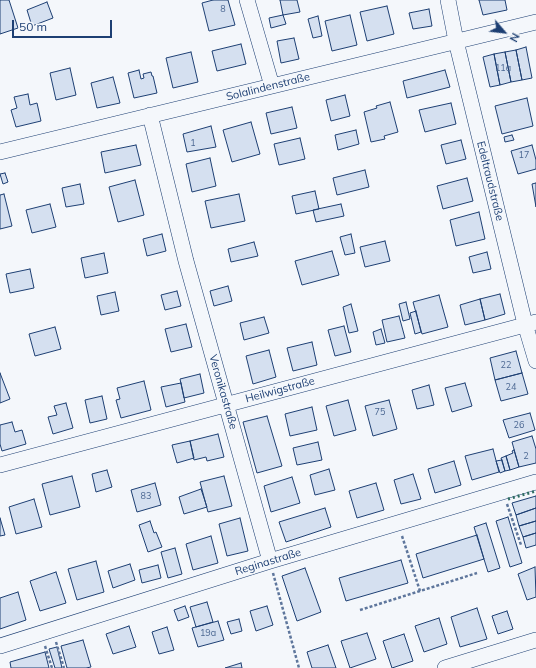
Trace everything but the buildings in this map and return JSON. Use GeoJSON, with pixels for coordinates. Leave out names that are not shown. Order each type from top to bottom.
{"type":"FeatureCollection","features":[{"type":"Feature","properties":{"kind":"street"},"geometry":{"type":"LineString","coordinates":[[247,0],[272,86]]}},
{"type":"Feature","properties":{"kind":"street","name":"Edeltraudstraße"},"geometry":{"type":"LineString","coordinates":[[448,0],[456,41],[531,323],[536,361]]}},
{"type":"Feature","properties":{"kind":"street","name":"Solalindenstraße"},"geometry":{"type":"LineString","coordinates":[[0,152],[536,22]]}},
{"type":"Feature","properties":{"kind":"street","name":"Veronikastraße"},"geometry":{"type":"LineString","coordinates":[[150,115],[186,261],[270,561]]}},
{"type":"Feature","properties":{"kind":"street","name":"Heilwigstraße"},"geometry":{"type":"LineString","coordinates":[[0,465],[531,323]]}},
{"type":"Feature","properties":{"kind":"street","name":"Reginastraße"},"geometry":{"type":"LineString","coordinates":[[0,646],[270,561],[536,482]]}},
{"type":"Feature","properties":{"kind":"street"},"geometry":{"type":"LineString","coordinates":[[445,668],[536,640]]}},
{"type":"Feature","properties":{"kind":"path"},"geometry":{"type":"LineString","coordinates":[[502,492],[521,545]]}},
{"type":"Feature","properties":{"kind":"path"},"geometry":{"type":"LineString","coordinates":[[398,523],[420,591]]}},
{"type":"Feature","properties":{"kind":"path"},"geometry":{"type":"LineString","coordinates":[[270,561],[299,668]]}},
{"type":"Feature","properties":{"kind":"path"},"geometry":{"type":"LineString","coordinates":[[360,610],[477,573]]}},
{"type":"Feature","properties":{"kind":"path"},"geometry":{"type":"LineString","coordinates":[[47,631],[52,668]]}},
{"type":"Feature","properties":{"kind":"path"},"geometry":{"type":"LineString","coordinates":[[47,631],[64,668]]}},
{"type":"Feature","properties":{"kind":"hedge"},"geometry":{"type":"LineString","coordinates":[[508,499],[536,491]]}}]}
